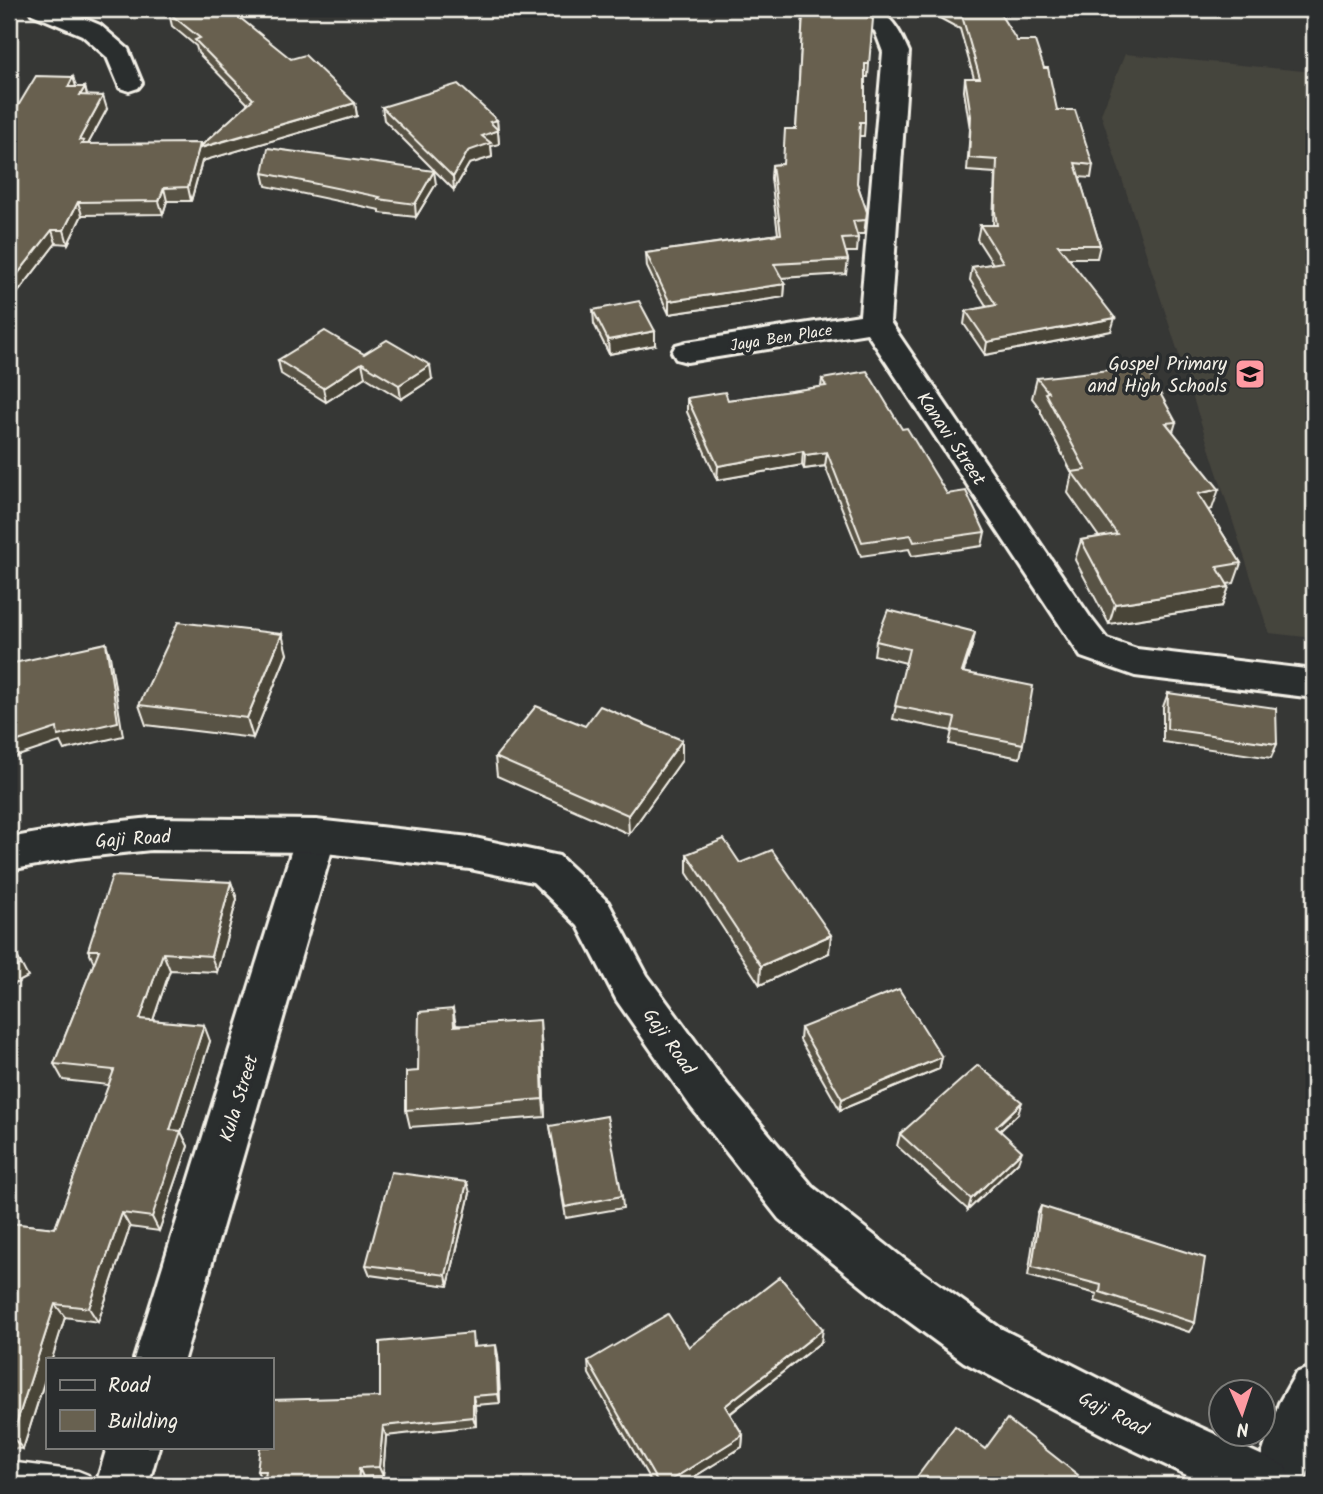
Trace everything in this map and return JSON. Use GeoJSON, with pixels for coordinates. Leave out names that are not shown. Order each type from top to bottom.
{"type":"FeatureCollection","features":[{"type":"Feature","properties":{"kind":"street"},"geometry":{"type":"LineString","coordinates":[[41,9],[91,30],[119,54],[129,83]]}},
{"type":"Feature","properties":{"kind":"street"},"geometry":{"type":"LineString","coordinates":[[851,9],[886,27],[896,52],[875,322]]}},
{"type":"Feature","properties":{"kind":"street","name":"Jaya Ben Place"},"geometry":{"type":"LineString","coordinates":[[687,352],[875,322]]}},
{"type":"Feature","properties":{"kind":"street","name":"Kanavi Street"},"geometry":{"type":"LineString","coordinates":[[875,322],[1094,648],[1148,664],[1314,684]]}},
{"type":"Feature","properties":{"kind":"street","name":"Gaji Road"},"geometry":{"type":"LineString","coordinates":[[9,854],[76,842],[151,834],[316,836],[470,853],[545,868],[593,914],[632,988],[708,1093],[796,1203],[887,1276],[982,1345],[1135,1424],[1266,1485]]}},
{"type":"Feature","properties":{"kind":"street","name":"Kula Street"},"geometry":{"type":"LineString","coordinates":[[159,1358],[316,836]]}},
{"type":"Feature","properties":{"kind":"street"},"geometry":{"type":"LineString","coordinates":[[1278,1485],[1297,1421],[1314,1391]]}},
{"type":"Feature","properties":{"kind":"street"},"geometry":{"type":"LineString","coordinates":[[122,1485],[133,1448]]}},
{"type":"Feature","properties":{"kind":"lane"},"geometry":{"type":"LineString","coordinates":[[9,1476],[78,1485]]}},
{"type":"Feature","properties":{"kind":"shaded area","name":"Gospel Primary and High Schools"},"geometry":{"type":"Polygon","coordinates":[[[1125,54],[1314,72],[1314,638],[1269,633],[1101,114],[1125,54]]]}},
{"type":"Feature","properties":{"kind":"building"},"geometry":{"type":"Polygon","coordinates":[[[183,9],[229,9],[291,59],[305,55],[355,103],[199,148],[253,99],[195,40],[200,38],[169,13],[183,9]]]}},
{"type":"Feature","properties":{"kind":"building"},"geometry":{"type":"Polygon","coordinates":[[[948,9],[997,9],[1017,41],[1035,41],[1044,68],[1048,68],[1057,110],[1075,110],[1093,165],[1075,163],[1100,245],[1058,245],[1115,318],[987,342],[966,311],[996,305],[972,267],[1003,262],[980,225],[997,225],[997,160],[969,158],[971,116],[965,78],[980,78],[962,16],[948,9]]]}},
{"type":"Feature","properties":{"kind":"building"},"geometry":{"type":"Polygon","coordinates":[[[803,15],[864,15],[873,19],[869,64],[865,64],[865,122],[860,122],[857,183],[867,212],[866,220],[853,221],[858,238],[842,239],[848,260],[774,264],[785,284],[669,301],[646,253],[781,234],[772,165],[783,164],[785,129],[796,129],[803,15]]]}},
{"type":"Feature","properties":{"kind":"building"},"geometry":{"type":"Polygon","coordinates":[[[36,76],[73,77],[68,87],[85,87],[80,95],[103,96],[79,140],[84,141],[82,144],[200,143],[188,187],[164,188],[159,201],[78,202],[64,230],[52,230],[9,285],[9,121],[36,76]]]}},
{"type":"Feature","properties":{"kind":"building"},"geometry":{"type":"Polygon","coordinates":[[[458,84],[497,120],[490,122],[498,130],[482,136],[491,143],[468,151],[453,177],[382,107],[458,84]]]}},
{"type":"Feature","properties":{"kind":"building"},"geometry":{"type":"Polygon","coordinates":[[[268,148],[434,171],[415,204],[378,199],[380,197],[263,173],[268,148]]]}},
{"type":"Feature","properties":{"kind":"building"},"geometry":{"type":"Polygon","coordinates":[[[639,301],[655,331],[608,340],[593,310],[639,301]]]}},
{"type":"Feature","properties":{"kind":"building"},"geometry":{"type":"Polygon","coordinates":[[[325,331],[364,354],[387,340],[430,365],[399,385],[362,363],[323,388],[278,360],[325,331]]]}},
{"type":"Feature","properties":{"kind":"building"},"geometry":{"type":"Polygon","coordinates":[[[1145,366],[1176,422],[1166,423],[1219,489],[1198,494],[1241,563],[1217,567],[1229,587],[1115,604],[1081,540],[1117,534],[1072,472],[1086,470],[1045,393],[1048,392],[1037,378],[1145,366]]]}},
{"type":"Feature","properties":{"kind":"building"},"geometry":{"type":"Polygon","coordinates":[[[867,371],[902,429],[907,428],[947,494],[966,491],[985,532],[914,542],[911,535],[862,542],[827,452],[805,455],[803,451],[718,466],[687,398],[725,392],[728,400],[826,386],[822,379],[867,371]]]}},
{"type":"Feature","properties":{"kind":"building"},"geometry":{"type":"Polygon","coordinates":[[[888,610],[975,632],[962,672],[1033,686],[1023,744],[952,730],[955,718],[895,706],[909,649],[876,641],[888,610]]]}},
{"type":"Feature","properties":{"kind":"building"},"geometry":{"type":"Polygon","coordinates":[[[178,622],[282,634],[247,718],[139,705],[178,622]]]}},
{"type":"Feature","properties":{"kind":"building"},"geometry":{"type":"Polygon","coordinates":[[[106,643],[118,722],[58,736],[57,728],[9,744],[9,664],[106,643]]]}},
{"type":"Feature","properties":{"kind":"building"},"geometry":{"type":"Polygon","coordinates":[[[1168,693],[1276,708],[1277,744],[1167,729],[1168,693]]]}},
{"type":"Feature","properties":{"kind":"building"},"geometry":{"type":"Polygon","coordinates":[[[536,706],[585,726],[600,706],[682,740],[628,815],[495,757],[536,706]]]}},
{"type":"Feature","properties":{"kind":"building"},"geometry":{"type":"Polygon","coordinates":[[[724,839],[740,863],[772,850],[831,935],[761,966],[687,854],[724,839]]]}},
{"type":"Feature","properties":{"kind":"building"},"geometry":{"type":"Polygon","coordinates":[[[112,876],[231,882],[211,956],[163,953],[140,1019],[204,1025],[170,1130],[181,1131],[152,1217],[122,1213],[89,1308],[55,1304],[12,1437],[9,1437],[9,1223],[55,1228],[114,1070],[54,1064],[99,950],[88,950],[112,876]]]}},
{"type":"Feature","properties":{"kind":"building"},"geometry":{"type":"Polygon","coordinates":[[[9,941],[21,965],[9,971],[9,941]]]}},
{"type":"Feature","properties":{"kind":"building"},"geometry":{"type":"Polygon","coordinates":[[[899,989],[942,1057],[842,1099],[801,1028],[899,989]]]}},
{"type":"Feature","properties":{"kind":"building"},"geometry":{"type":"Polygon","coordinates":[[[453,1009],[454,1026],[540,1020],[543,1099],[406,1110],[406,1072],[418,1071],[419,1012],[453,1009]]]}},
{"type":"Feature","properties":{"kind":"building"},"geometry":{"type":"Polygon","coordinates":[[[978,1065],[1022,1102],[996,1127],[1022,1151],[971,1199],[900,1134],[978,1065]]]}},
{"type":"Feature","properties":{"kind":"building"},"geometry":{"type":"Polygon","coordinates":[[[607,1116],[622,1196],[565,1207],[550,1126],[607,1116]]]}},
{"type":"Feature","properties":{"kind":"building"},"geometry":{"type":"Polygon","coordinates":[[[391,1172],[467,1182],[446,1275],[366,1265],[391,1172]]]}},
{"type":"Feature","properties":{"kind":"building"},"geometry":{"type":"Polygon","coordinates":[[[1041,1206],[1205,1258],[1195,1323],[1100,1292],[1101,1285],[1032,1267],[1041,1206]]]}},
{"type":"Feature","properties":{"kind":"building"},"geometry":{"type":"Polygon","coordinates":[[[780,1277],[823,1329],[725,1406],[743,1435],[659,1485],[588,1361],[668,1314],[689,1347],[780,1277]]]}},
{"type":"Feature","properties":{"kind":"building"},"geometry":{"type":"Polygon","coordinates":[[[472,1333],[473,1347],[496,1345],[498,1394],[473,1396],[473,1417],[383,1426],[379,1467],[359,1468],[358,1485],[264,1485],[266,1471],[257,1471],[260,1448],[273,1448],[273,1400],[380,1397],[380,1342],[472,1333]]]}},
{"type":"Feature","properties":{"kind":"building"},"geometry":{"type":"Polygon","coordinates":[[[1007,1419],[1078,1475],[1071,1485],[911,1485],[955,1426],[985,1449],[1007,1419]]]}},
{"type":"Feature","properties":{"kind":"place","name":"Gospel Primary and High Schools"},"geometry":{"type":"Point","coordinates":[1250,374]}}]}
